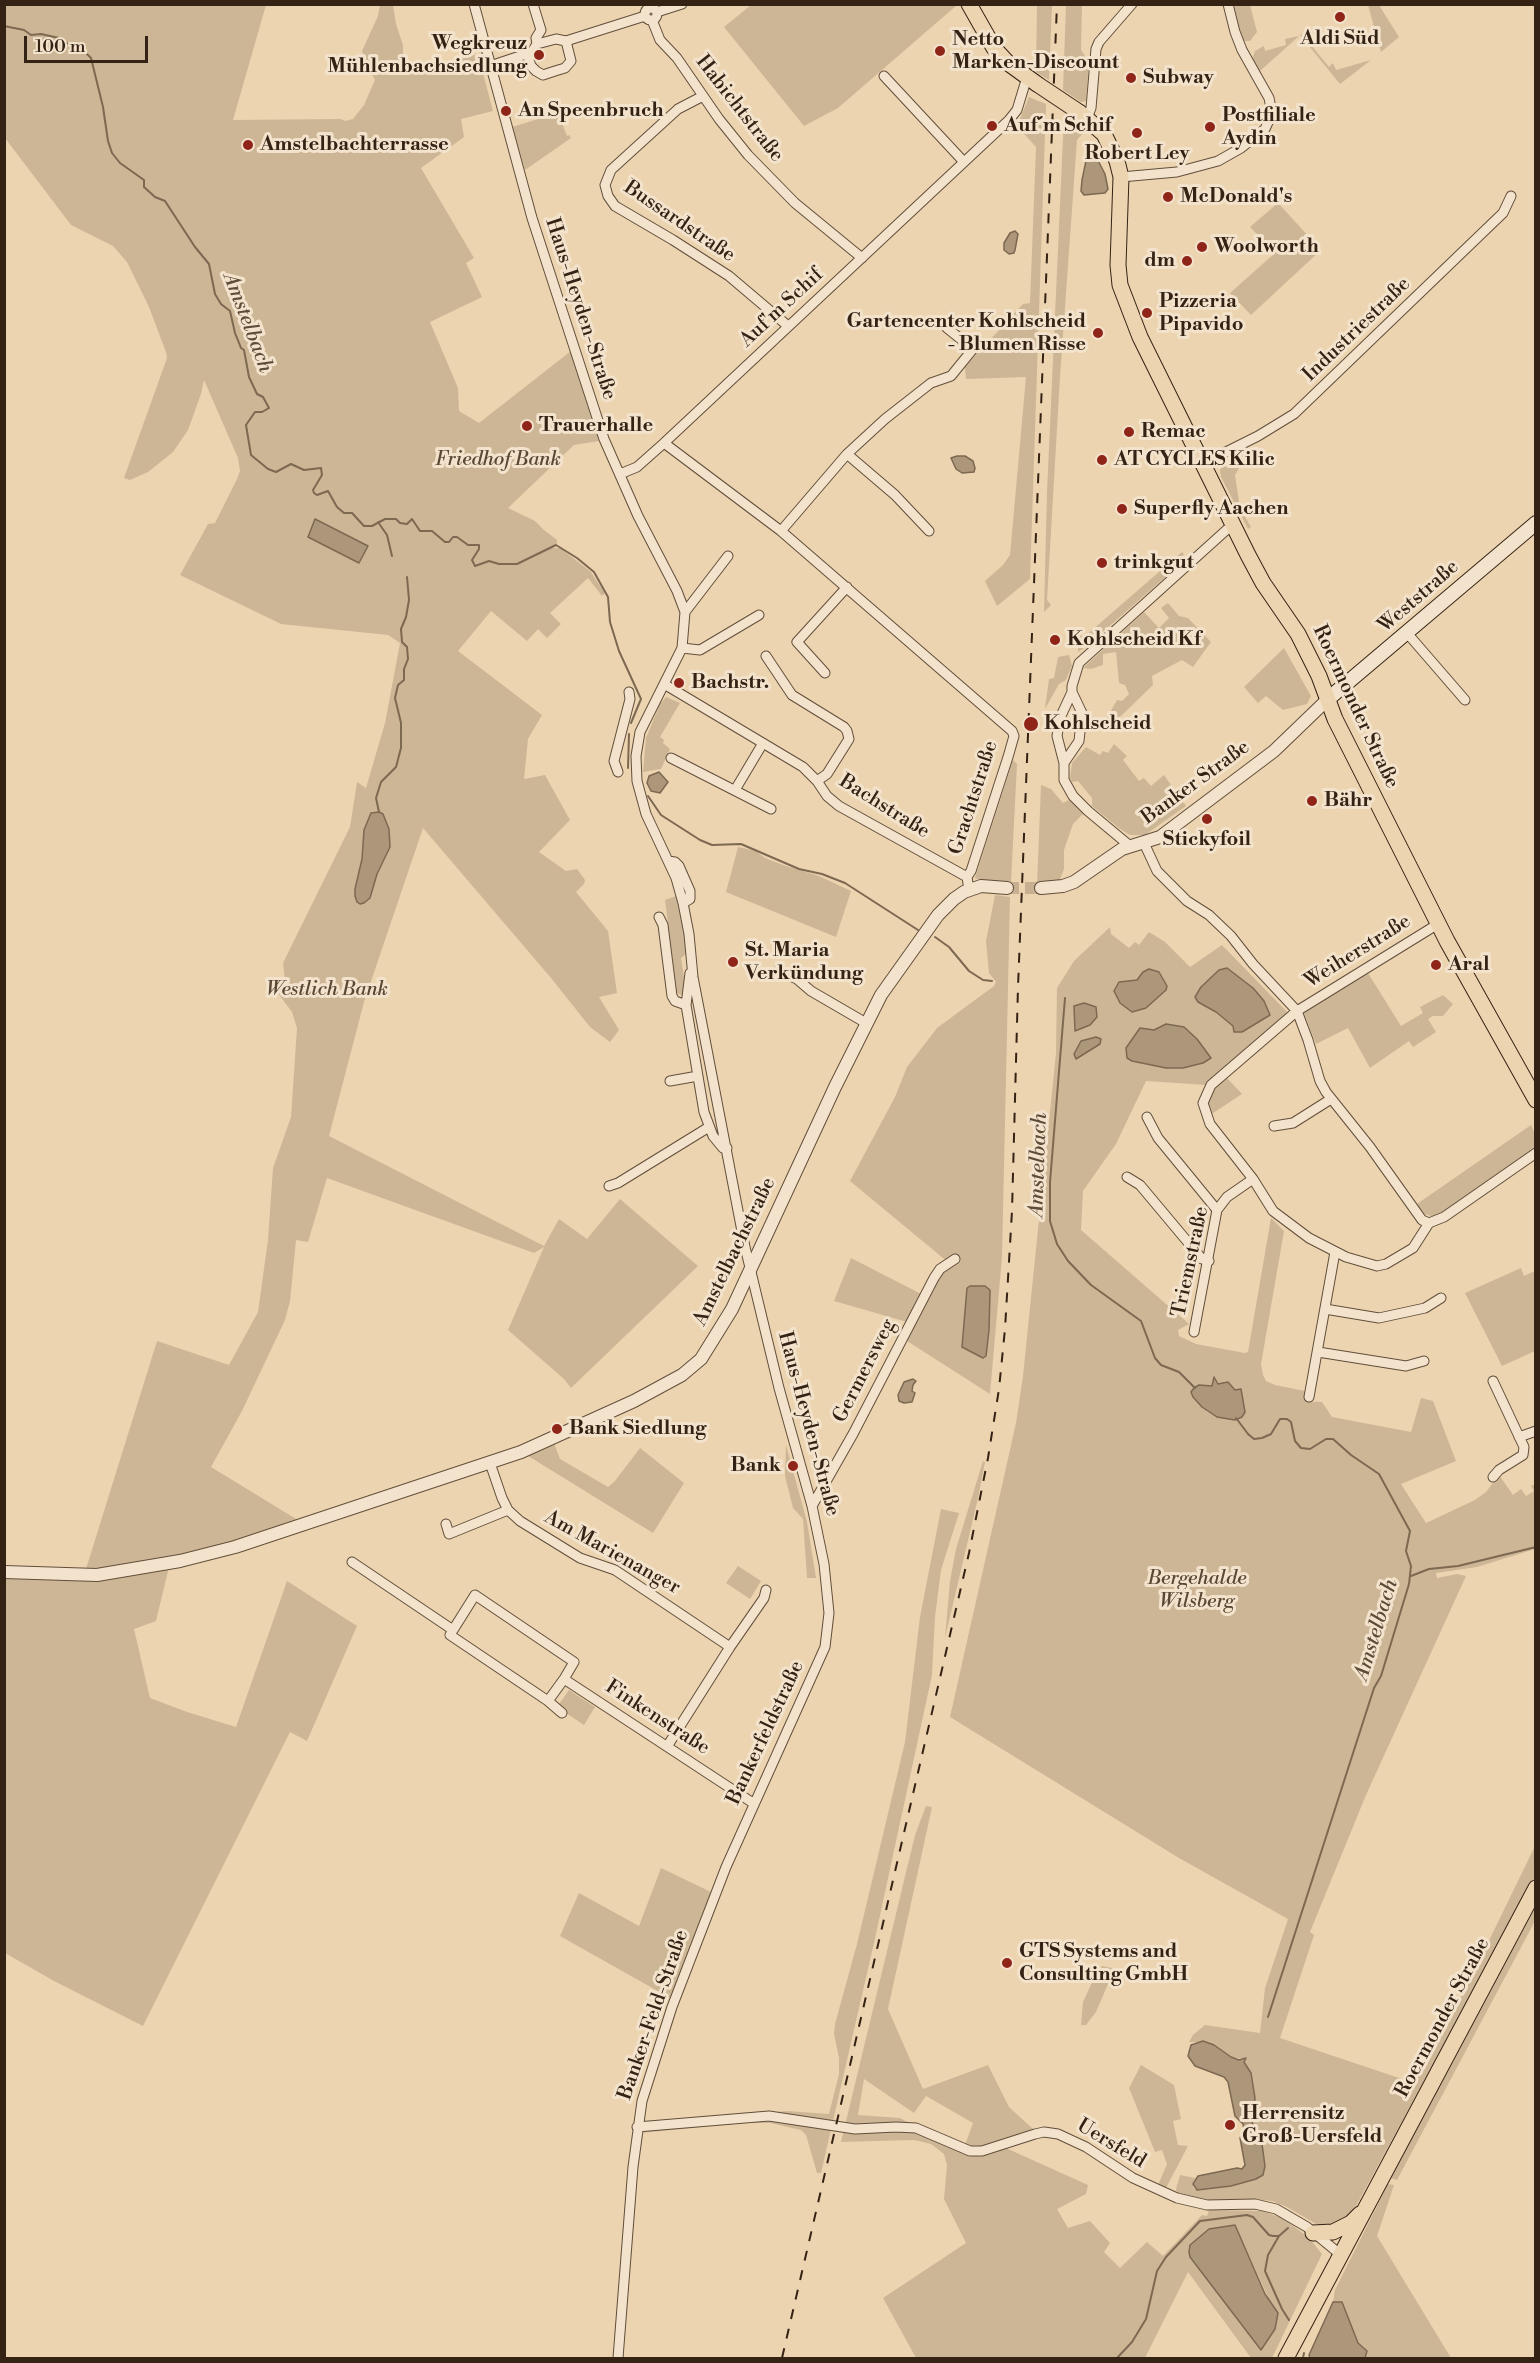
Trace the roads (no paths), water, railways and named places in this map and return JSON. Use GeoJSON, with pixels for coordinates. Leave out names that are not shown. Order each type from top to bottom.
{"type":"FeatureCollection","features":[{"type":"Feature","properties":{"kind":"main road","name":"Roermonder Straße"},"geometry":{"type":"LineString","coordinates":[[969,4],[994,48],[1008,63],[1083,115],[1104,134],[1112,146],[1121,177],[1118,266],[1124,298],[1152,363],[1263,583],[1298,634],[1320,676],[1335,720],[1438,924],[1536,1100]]}},
{"type":"Feature","properties":{"kind":"main road","name":"Weststraße"},"geometry":{"type":"LineString","coordinates":[[1328,699],[1536,523]]}},
{"type":"Feature","properties":{"kind":"main road","name":"Roermonder Straße"},"geometry":{"type":"LineString","coordinates":[[1286,2358],[1536,1888]]}},
{"type":"Feature","properties":{"kind":"main road"},"geometry":{"type":"LineString","coordinates":[[1313,2233],[1333,2232],[1341,2229],[1365,2210]]}},
{"type":"Feature","properties":{"kind":"street","name":"Haus-Heyden-Straße"},"geometry":{"type":"LineString","coordinates":[[474,4],[532,218],[604,439],[639,517],[677,591],[684,612],[682,648],[664,684],[631,729],[614,761],[618,772]]}},
{"type":"Feature","properties":{"kind":"street"},"geometry":{"type":"LineString","coordinates":[[490,66],[532,52],[541,30],[533,4]]}},
{"type":"Feature","properties":{"kind":"street"},"geometry":{"type":"LineString","coordinates":[[537,44],[556,39],[566,42],[650,12],[682,4]]}},
{"type":"Feature","properties":{"kind":"street"},"geometry":{"type":"LineString","coordinates":[[1083,115],[1091,108],[1099,42],[1132,4]]}},
{"type":"Feature","properties":{"kind":"street"},"geometry":{"type":"LineString","coordinates":[[1121,177],[1177,171],[1218,160],[1241,148],[1265,129],[1270,118],[1269,98],[1242,50],[1228,4]]}},
{"type":"Feature","properties":{"kind":"street","name":"Habichtstraße"},"geometry":{"type":"LineString","coordinates":[[650,12],[660,40],[677,58],[748,155],[795,203],[862,258]]}},
{"type":"Feature","properties":{"kind":"street"},"geometry":{"type":"LineString","coordinates":[[528,53],[531,66],[543,75],[565,68],[572,61],[566,42]]}},
{"type":"Feature","properties":{"kind":"street"},"geometry":{"type":"LineString","coordinates":[[884,76],[963,162]]}},
{"type":"Feature","properties":{"kind":"street","name":"Auf'm Schif"},"geometry":{"type":"LineString","coordinates":[[620,474],[637,467],[664,443],[1009,120],[1017,110],[1032,80]]}},
{"type":"Feature","properties":{"kind":"street","name":"Bussardstraße"},"geometry":{"type":"LineString","coordinates":[[703,96],[678,109],[611,170],[605,185],[608,196],[615,206],[729,276],[788,326]]}},
{"type":"Feature","properties":{"kind":"street","name":"Industriestraße"},"geometry":{"type":"LineString","coordinates":[[1204,463],[1258,436],[1294,414],[1503,213],[1511,196]]}},
{"type":"Feature","properties":{"kind":"street"},"geometry":{"type":"LineString","coordinates":[[781,531],[847,454],[885,419],[931,383],[951,376],[974,350],[947,328]]}},
{"type":"Feature","properties":{"kind":"street","name":"Grachtstraße"},"geometry":{"type":"LineString","coordinates":[[664,443],[781,531],[1012,731],[1014,736],[1008,757],[968,884]]}},
{"type":"Feature","properties":{"kind":"street"},"geometry":{"type":"LineString","coordinates":[[847,454],[895,495],[929,531]]}},
{"type":"Feature","properties":{"kind":"street"},"geometry":{"type":"LineString","coordinates":[[1064,763],[1057,735],[1064,707],[1072,692],[1074,675],[1082,659],[1233,524]]}},
{"type":"Feature","properties":{"kind":"street"},"geometry":{"type":"LineString","coordinates":[[684,612],[728,556]]}},
{"type":"Feature","properties":{"kind":"street"},"geometry":{"type":"LineString","coordinates":[[825,673],[797,642],[847,587]]}},
{"type":"Feature","properties":{"kind":"street"},"geometry":{"type":"LineString","coordinates":[[682,648],[700,650],[759,615]]}},
{"type":"Feature","properties":{"kind":"street"},"geometry":{"type":"LineString","coordinates":[[1407,633],[1465,700]]}},
{"type":"Feature","properties":{"kind":"street","name":"Bachstraße"},"geometry":{"type":"LineString","coordinates":[[766,656],[792,696],[847,731],[849,739],[827,774],[817,781]]}},
{"type":"Feature","properties":{"kind":"street","name":"Bachstraße"},"geometry":{"type":"LineString","coordinates":[[664,684],[803,767],[817,781],[827,796],[839,806],[968,884]]}},
{"type":"Feature","properties":{"kind":"street","name":"Haus-Heyden-Straße"},"geometry":{"type":"LineString","coordinates":[[629,692],[638,787],[646,814],[668,861],[675,862],[679,866],[690,891],[690,899],[683,903],[692,968],[745,1247],[779,1388],[812,1506],[824,1564],[829,1612]]}},
{"type":"Feature","properties":{"kind":"street"},"geometry":{"type":"LineString","coordinates":[[1072,692],[1082,713],[1079,741],[1064,763],[1062,771],[1064,780],[1073,796],[1088,812],[1130,846]]}},
{"type":"Feature","properties":{"kind":"street","name":"Banker Straße"},"geometry":{"type":"LineString","coordinates":[[1041,888],[1064,886],[1074,882],[1114,854],[1130,846],[1160,837],[1202,808],[1274,751],[1328,699]]}},
{"type":"Feature","properties":{"kind":"street"},"geometry":{"type":"LineString","coordinates":[[735,790],[763,743]]}},
{"type":"Feature","properties":{"kind":"street"},"geometry":{"type":"LineString","coordinates":[[670,758],[771,809]]}},
{"type":"Feature","properties":{"kind":"street"},"geometry":{"type":"LineString","coordinates":[[1144,843],[1157,871],[1187,901],[1209,915],[1231,936],[1252,964],[1297,1011],[1320,1081],[1330,1099],[1370,1147],[1426,1226],[1444,1217],[1536,1153]]}},
{"type":"Feature","properties":{"kind":"street"},"geometry":{"type":"LineString","coordinates":[[968,884],[1007,888]]}},
{"type":"Feature","properties":{"kind":"street","name":"Amstelbachstraße"},"geometry":{"type":"LineString","coordinates":[[4,1572],[97,1575],[180,1561],[264,1538],[530,1448],[634,1401],[687,1371],[701,1359],[732,1309],[881,995],[926,932],[968,884]]}},
{"type":"Feature","properties":{"kind":"street","name":"Haus-Heyden-Straße"},"geometry":{"type":"LineString","coordinates":[[659,917],[663,925],[672,996],[675,1001],[686,1005]]}},
{"type":"Feature","properties":{"kind":"street","name":"Weiherstraße"},"geometry":{"type":"LineString","coordinates":[[1426,1226],[1413,1248],[1386,1264],[1377,1266],[1335,1252],[1309,1238],[1273,1211],[1253,1179],[1210,1124],[1203,1103],[1211,1085],[1297,1011],[1438,924]]}},
{"type":"Feature","properties":{"kind":"street","name":"Haus-Heyden-Straße"},"geometry":{"type":"LineString","coordinates":[[692,968],[686,1005],[691,1042],[709,1126],[718,1144],[727,1148]]}},
{"type":"Feature","properties":{"kind":"street"},"geometry":{"type":"LineString","coordinates":[[778,971],[797,980],[811,991],[867,1023]]}},
{"type":"Feature","properties":{"kind":"street"},"geometry":{"type":"LineString","coordinates":[[670,1081],[698,1076]]}},
{"type":"Feature","properties":{"kind":"street"},"geometry":{"type":"LineString","coordinates":[[1274,1126],[1293,1123],[1330,1099]]}},
{"type":"Feature","properties":{"kind":"street"},"geometry":{"type":"LineString","coordinates":[[1148,1117],[1158,1138],[1217,1210]]}},
{"type":"Feature","properties":{"kind":"street"},"geometry":{"type":"LineString","coordinates":[[609,1186],[618,1184],[709,1126]]}},
{"type":"Feature","properties":{"kind":"street"},"geometry":{"type":"LineString","coordinates":[[1127,1177],[1140,1185],[1202,1259],[1209,1261]]}},
{"type":"Feature","properties":{"kind":"street","name":"Triemstraße"},"geometry":{"type":"LineString","coordinates":[[1194,1332],[1217,1210],[1227,1197],[1253,1179]]}},
{"type":"Feature","properties":{"kind":"street"},"geometry":{"type":"LineString","coordinates":[[745,1247],[752,1252],[760,1250]]}},
{"type":"Feature","properties":{"kind":"street"},"geometry":{"type":"LineString","coordinates":[[1309,1398],[1335,1252]]}},
{"type":"Feature","properties":{"kind":"street","name":"Germersweg"},"geometry":{"type":"LineString","coordinates":[[812,1506],[853,1434],[934,1278],[940,1269],[955,1259]]}},
{"type":"Feature","properties":{"kind":"street"},"geometry":{"type":"LineString","coordinates":[[1325,1309],[1379,1318],[1425,1308],[1441,1298]]}},
{"type":"Feature","properties":{"kind":"street"},"geometry":{"type":"LineString","coordinates":[[1318,1352],[1406,1366],[1424,1361]]}},
{"type":"Feature","properties":{"kind":"street"},"geometry":{"type":"LineString","coordinates":[[1493,1381],[1524,1447],[1523,1455],[1499,1470],[1493,1477]]}},
{"type":"Feature","properties":{"kind":"street"},"geometry":{"type":"LineString","coordinates":[[1520,1437],[1536,1431]]}},
{"type":"Feature","properties":{"kind":"street"},"geometry":{"type":"LineString","coordinates":[[446,1524],[449,1534],[508,1510],[490,1463]]}},
{"type":"Feature","properties":{"kind":"street","name":"Am Marienanger"},"geometry":{"type":"LineString","coordinates":[[508,1510],[520,1521],[580,1558],[615,1570],[730,1647]]}},
{"type":"Feature","properties":{"kind":"street"},"geometry":{"type":"LineString","coordinates":[[352,1562],[453,1630]]}},
{"type":"Feature","properties":{"kind":"street"},"geometry":{"type":"LineString","coordinates":[[668,1745],[730,1647],[765,1598],[766,1590]]}},
{"type":"Feature","properties":{"kind":"street"},"geometry":{"type":"LineString","coordinates":[[548,1701],[574,1662],[475,1595],[450,1635],[548,1701],[562,1713]]}},
{"type":"Feature","properties":{"kind":"street","name":"Bankerfeldstraße"},"geometry":{"type":"LineString","coordinates":[[726,1867],[821,1656],[828,1631],[829,1612]]}},
{"type":"Feature","properties":{"kind":"street","name":"Finkenstraße"},"geometry":{"type":"LineString","coordinates":[[564,1678],[753,1803]]}},
{"type":"Feature","properties":{"kind":"street","name":"Banker-Feld-Straße"},"geometry":{"type":"LineString","coordinates":[[618,2358],[637,2127],[644,2091],[672,2007],[726,1867]]}},
{"type":"Feature","properties":{"kind":"street","name":"Uersfeld"},"geometry":{"type":"LineString","coordinates":[[637,2127],[769,2116],[855,2129],[916,2128],[957,2146],[976,2151],[991,2150],[1044,2132],[1058,2134],[1086,2147],[1133,2178],[1167,2194],[1207,2205],[1263,2205],[1290,2216],[1341,2256]]}},
{"type":"Feature","properties":{"kind":"waterway","name":"Amstelbach"},"geometry":{"type":"LineString","coordinates":[[4,26],[24,30],[31,35],[41,34],[59,38],[75,45],[91,58],[112,153],[120,163],[144,180],[144,187],[155,197],[165,201],[209,264],[215,294],[221,304],[230,311],[235,333],[244,350],[249,377],[257,394],[263,397],[269,408],[262,412],[255,412],[246,425],[251,455],[268,469],[276,472],[291,464],[304,470],[321,468],[322,475],[313,490],[314,493],[317,495],[328,491],[337,507],[344,513],[352,513],[364,526],[372,526],[385,519],[396,519],[400,523],[407,524],[412,519],[420,531],[432,531],[445,542],[457,537],[468,545],[479,545],[472,560],[475,566],[489,561],[499,564],[517,564],[556,545],[577,558],[594,572],[608,597],[610,622],[619,651],[641,699],[631,723]]}},
{"type":"Feature","properties":{"kind":"waterway"},"geometry":{"type":"LineString","coordinates":[[378,522],[387,535],[392,556]]}},
{"type":"Feature","properties":{"kind":"waterway"},"geometry":{"type":"LineString","coordinates":[[379,812],[376,798],[381,782],[396,767],[401,748],[401,723],[395,698],[398,685],[404,680],[404,669],[408,659],[407,647],[402,642],[401,629],[409,600],[407,577]]}},
{"type":"Feature","properties":{"kind":"waterway","name":"Amstelbach"},"geometry":{"type":"LineString","coordinates":[[628,768],[629,734]]}},
{"type":"Feature","properties":{"kind":"waterway","name":"Amstelbach"},"geometry":{"type":"LineString","coordinates":[[648,796],[661,815],[700,840],[712,845],[741,844],[799,869],[822,874],[845,883],[918,930]]}},
{"type":"Feature","properties":{"kind":"waterway","name":"Amstelbach"},"geometry":{"type":"LineString","coordinates":[[935,937],[949,947],[969,971],[983,980],[992,981]]}},
{"type":"Feature","properties":{"kind":"waterway","name":"Amstelbach"},"geometry":{"type":"LineString","coordinates":[[1065,998],[1050,1182],[1050,1221],[1057,1244],[1068,1261],[1091,1285],[1141,1321],[1155,1358],[1161,1365],[1179,1372],[1195,1388]]}},
{"type":"Feature","properties":{"kind":"waterway","name":"Amstelbach"},"geometry":{"type":"LineString","coordinates":[[1236,1418],[1254,1439],[1271,1434],[1280,1419],[1287,1419],[1291,1422],[1295,1441],[1301,1448],[1310,1449],[1326,1439],[1333,1439],[1351,1455],[1379,1474],[1410,1531],[1406,1551],[1411,1566],[1409,1584],[1381,1676],[1374,1688],[1268,2017]]}},
{"type":"Feature","properties":{"kind":"waterway"},"geometry":{"type":"LineString","coordinates":[[1411,1576],[1429,1569],[1458,1566],[1536,1547]]}},
{"type":"Feature","properties":{"kind":"waterway","name":"Amstelbach"},"geometry":{"type":"LineString","coordinates":[[1117,2358],[1132,2342],[1146,2319],[1157,2271],[1166,2257],[1200,2221],[1247,2215],[1253,2217],[1269,2235],[1279,2236],[1288,2228]]}},
{"type":"Feature","properties":{"kind":"waterway"},"geometry":{"type":"LineString","coordinates":[[1279,2236],[1268,2255],[1265,2271],[1289,2320]]}},
{"type":"Feature","properties":{"kind":"waterway"},"geometry":{"type":"LineString","coordinates":[[1303,2358],[1304,2353]]}},
{"type":"Feature","properties":{"kind":"tunnel"},"geometry":{"type":"LineString","coordinates":[[1007,888],[1041,888]]}},
{"type":"Feature","properties":{"kind":"railway"},"geometry":{"type":"LineString","coordinates":[[782,2358],[969,1553],[999,1389],[1012,1211],[1018,987],[1057,4]]}},
{"type":"Feature","properties":{"kind":"place","name":"Aldi Süd"},"geometry":{"type":"Point","coordinates":[1340,17]}},
{"type":"Feature","properties":{"kind":"place","name":"Netto Marken-Discount"},"geometry":{"type":"Point","coordinates":[940,51]}},
{"type":"Feature","properties":{"kind":"place","name":"Wegkreuz Mühlenbachsiedlung"},"geometry":{"type":"Point","coordinates":[539,55]}},
{"type":"Feature","properties":{"kind":"place","name":"Subway"},"geometry":{"type":"Point","coordinates":[1131,78]}},
{"type":"Feature","properties":{"kind":"place","name":"An Speenbruch"},"geometry":{"type":"Point","coordinates":[506,111]}},
{"type":"Feature","properties":{"kind":"place","name":"Auf´m Schif"},"geometry":{"type":"Point","coordinates":[992,126]}},
{"type":"Feature","properties":{"kind":"place","name":"Postfiliale Aydin"},"geometry":{"type":"Point","coordinates":[1210,127]}},
{"type":"Feature","properties":{"kind":"place","name":"Robert Ley"},"geometry":{"type":"Point","coordinates":[1137,133]}},
{"type":"Feature","properties":{"kind":"place","name":"Amstelbachterrasse"},"geometry":{"type":"Point","coordinates":[248,145]}},
{"type":"Feature","properties":{"kind":"place","name":"McDonald's"},"geometry":{"type":"Point","coordinates":[1168,197]}},
{"type":"Feature","properties":{"kind":"place","name":"Woolworth"},"geometry":{"type":"Point","coordinates":[1202,247]}},
{"type":"Feature","properties":{"kind":"place","name":"dm"},"geometry":{"type":"Point","coordinates":[1187,261]}},
{"type":"Feature","properties":{"kind":"place","name":"Pizzeria Pipavido"},"geometry":{"type":"Point","coordinates":[1147,313]}},
{"type":"Feature","properties":{"kind":"place","name":"Gartencenter Kohlscheid - Blumen Risse"},"geometry":{"type":"Point","coordinates":[1098,333]}},
{"type":"Feature","properties":{"kind":"place","name":"Trauerhalle"},"geometry":{"type":"Point","coordinates":[527,426]}},
{"type":"Feature","properties":{"kind":"place","name":"Remac"},"geometry":{"type":"Point","coordinates":[1129,432]}},
{"type":"Feature","properties":{"kind":"place","name":"AT CYCLES Kilic"},"geometry":{"type":"Point","coordinates":[1102,460]}},
{"type":"Feature","properties":{"kind":"place","name":"Superfly Aachen"},"geometry":{"type":"Point","coordinates":[1122,509]}},
{"type":"Feature","properties":{"kind":"place","name":"trinkgut"},"geometry":{"type":"Point","coordinates":[1102,563]}},
{"type":"Feature","properties":{"kind":"place","name":"Kohlscheid Kf"},"geometry":{"type":"Point","coordinates":[1055,640]}},
{"type":"Feature","properties":{"kind":"place","name":"Bachstr."},"geometry":{"type":"Point","coordinates":[679,683]}},
{"type":"Feature","properties":{"kind":"place","name":"Kohlscheid"},"geometry":{"type":"Point","coordinates":[1031,724]}},
{"type":"Feature","properties":{"kind":"place","name":"Bähr"},"geometry":{"type":"Point","coordinates":[1312,801]}},
{"type":"Feature","properties":{"kind":"place","name":"Stickyfoil"},"geometry":{"type":"Point","coordinates":[1207,819]}},
{"type":"Feature","properties":{"kind":"place","name":"St. Maria Verkündung"},"geometry":{"type":"Point","coordinates":[733,962]}},
{"type":"Feature","properties":{"kind":"place","name":"Aral"},"geometry":{"type":"Point","coordinates":[1436,965]}},
{"type":"Feature","properties":{"kind":"place","name":"Bank Siedlung"},"geometry":{"type":"Point","coordinates":[557,1429]}},
{"type":"Feature","properties":{"kind":"place","name":"Bank"},"geometry":{"type":"Point","coordinates":[793,1466]}},
{"type":"Feature","properties":{"kind":"place","name":"GTS Systems and Consulting GmbH"},"geometry":{"type":"Point","coordinates":[1007,1963]}},
{"type":"Feature","properties":{"kind":"place","name":"Herrensitz Groß-Uersfeld"},"geometry":{"type":"Point","coordinates":[1230,2125]}},
{"type":"Feature","properties":{"kind":"park label","name":"Friedhof Bank"},"geometry":{"type":"Point","coordinates":[498,460]}},
{"type":"Feature","properties":{"kind":"park label","name":"Westlich Bank"},"geometry":{"type":"Point","coordinates":[327,990]}},
{"type":"Feature","properties":{"kind":"park label","name":"Bergehalde Wilsberg"},"geometry":{"type":"Point","coordinates":[1197,1590]}}]}
